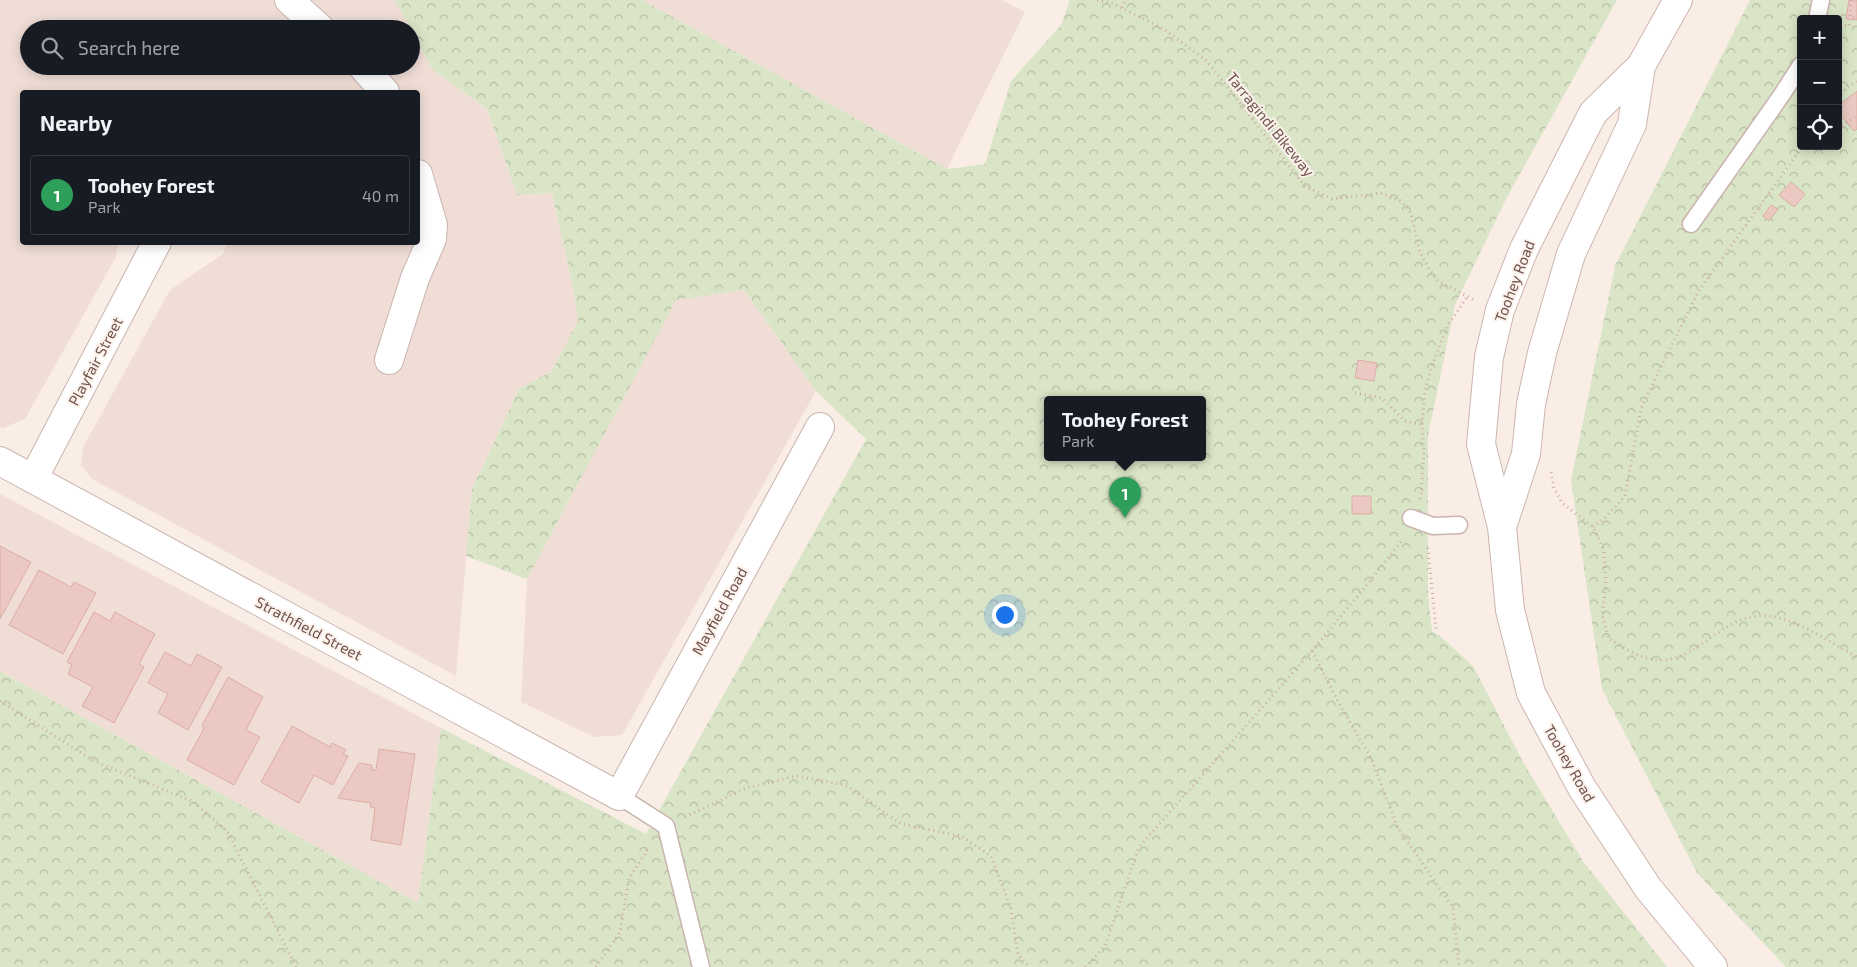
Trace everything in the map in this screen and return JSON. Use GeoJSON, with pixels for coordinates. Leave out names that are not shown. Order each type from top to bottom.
{"type":"FeatureCollection","features":[{"type":"Feature","properties":{"kind":"street"},"geometry":{"type":"LineString","coordinates":[[289,0],[311,20]]}},
{"type":"Feature","properties":{"kind":"street","name":"Toohey Road"},"geometry":{"type":"LineString","coordinates":[[1678,0],[1641,66],[1593,113],[1524,249],[1500,310],[1489,357],[1481,444],[1502,527],[1510,610],[1531,693],[1582,788],[1648,888],[1713,967]]}},
{"type":"Feature","properties":{"kind":"street","name":"Toohey Road"},"geometry":{"type":"LineString","coordinates":[[1502,527],[1526,454],[1531,404],[1542,353],[1571,254],[1632,124],[1641,66]]}},
{"type":"Feature","properties":{"kind":"street"},"geometry":{"type":"LineString","coordinates":[[370,75],[383,90]]}},
{"type":"Feature","properties":{"kind":"street"},"geometry":{"type":"LineString","coordinates":[[389,360],[415,278],[432,239],[433,225],[420,181]]}},
{"type":"Feature","properties":{"kind":"street","name":"Playfair Street"},"geometry":{"type":"LineString","coordinates":[[33,479],[155,245]]}},
{"type":"Feature","properties":{"kind":"street","name":"Mayfield Road"},"geometry":{"type":"LineString","coordinates":[[627,801],[820,427]]}},
{"type":"Feature","properties":{"kind":"street","name":"Strathfield Street"},"geometry":{"type":"LineString","coordinates":[[0,461],[627,801]]}},
{"type":"Feature","properties":{"kind":"lane"},"geometry":{"type":"LineString","coordinates":[[1817,15],[1821,0]]}},
{"type":"Feature","properties":{"kind":"lane"},"geometry":{"type":"LineString","coordinates":[[1691,224],[1797,71]]}},
{"type":"Feature","properties":{"kind":"lane"},"geometry":{"type":"LineString","coordinates":[[1411,518],[1433,526],[1459,525]]}},
{"type":"Feature","properties":{"kind":"lane"},"geometry":{"type":"LineString","coordinates":[[627,801],[666,826],[701,967]]}},
{"type":"Feature","properties":{"kind":"path","name":"Tarragindi Bikeway"},"geometry":{"type":"LineString","coordinates":[[1097,0],[1114,4],[1165,30],[1207,61],[1305,186],[1332,199],[1380,193],[1401,201],[1412,213],[1420,252],[1438,281],[1479,302]]}},
{"type":"Feature","properties":{"kind":"path"},"geometry":{"type":"LineString","coordinates":[[1122,8],[1125,0]]}},
{"type":"Feature","properties":{"kind":"path"},"geometry":{"type":"LineString","coordinates":[[1842,25],[1849,26],[1851,0]]}},
{"type":"Feature","properties":{"kind":"path"},"geometry":{"type":"LineString","coordinates":[[1850,17],[1857,18]]}},
{"type":"Feature","properties":{"kind":"path"},"geometry":{"type":"LineString","coordinates":[[1842,93],[1849,84],[1857,82]]}},
{"type":"Feature","properties":{"kind":"path"},"geometry":{"type":"LineString","coordinates":[[1842,126],[1857,114]]}},
{"type":"Feature","properties":{"kind":"path"},"geometry":{"type":"LineString","coordinates":[[1594,527],[1625,496],[1641,408],[1698,292],[1800,150]]}},
{"type":"Feature","properties":{"kind":"path"},"geometry":{"type":"LineString","coordinates":[[1085,967],[1105,946],[1139,847],[1312,651],[1402,540],[1421,494],[1424,452],[1422,425],[1425,389],[1448,325],[1467,297]]}},
{"type":"Feature","properties":{"kind":"path"},"geometry":{"type":"LineString","coordinates":[[1355,393],[1382,398],[1405,421],[1422,425]]}},
{"type":"Feature","properties":{"kind":"path"},"geometry":{"type":"LineString","coordinates":[[1550,470],[1554,488],[1562,502],[1594,527],[1604,550],[1606,585],[1602,614],[1608,638],[1631,652],[1659,660],[1679,658],[1725,626],[1748,618],[1774,617],[1798,625],[1857,657]]}},
{"type":"Feature","properties":{"kind":"path"},"geometry":{"type":"LineString","coordinates":[[1427,540],[1436,629]]}},
{"type":"Feature","properties":{"kind":"path"},"geometry":{"type":"LineString","coordinates":[[1312,651],[1341,707],[1371,758],[1397,826],[1453,908],[1459,967]]}},
{"type":"Feature","properties":{"kind":"path"},"geometry":{"type":"LineString","coordinates":[[0,701],[94,761],[194,802],[227,831],[296,967]]}},
{"type":"Feature","properties":{"kind":"path"},"geometry":{"type":"LineString","coordinates":[[666,826],[746,788],[796,776],[845,785],[901,824],[961,836],[991,856],[1011,908],[1018,955],[1030,967]]}},
{"type":"Feature","properties":{"kind":"path"},"geometry":{"type":"LineString","coordinates":[[596,967],[620,932],[629,878],[647,851],[627,801]]}},
{"type":"Feature","properties":{"kind":"shaded area"},"geometry":{"type":"Polygon","coordinates":[[[0,0],[395,0],[405,20],[20,20],[20,75],[420,75],[420,47],[432,69],[487,109],[517,195],[552,193],[573,287],[578,321],[552,371],[519,389],[472,489],[456,676],[92,479],[81,465],[83,447],[170,290],[223,254],[226,245],[420,245],[420,90],[20,90],[20,245],[118,245],[116,257],[25,419],[3,428],[0,427],[0,0]]]}},
{"type":"Feature","properties":{"kind":"shaded area"},"geometry":{"type":"Polygon","coordinates":[[[642,0],[1002,0],[1025,12],[947,169],[642,0]]]}},
{"type":"Feature","properties":{"kind":"shaded area"},"geometry":{"type":"Polygon","coordinates":[[[744,290],[816,391],[622,735],[594,737],[521,702],[527,579],[675,300],[744,290]]]}},
{"type":"Feature","properties":{"kind":"shaded area"},"geometry":{"type":"Polygon","coordinates":[[[0,494],[441,728],[418,903],[0,671],[0,494]]]}},
{"type":"Feature","properties":{"kind":"green space"},"geometry":{"type":"Polygon","coordinates":[[[395,0],[642,0],[947,169],[985,164],[1011,81],[1061,25],[1070,0],[1617,0],[1506,199],[1455,305],[1428,436],[1428,596],[1432,631],[1439,635],[1473,666],[1523,762],[1583,861],[1667,967],[0,967],[0,671],[418,903],[441,728],[646,834],[866,439],[816,391],[744,290],[676,300],[527,579],[466,556],[472,489],[519,389],[552,371],[578,321],[573,287],[552,193],[517,195],[487,109],[432,69],[420,47],[420,20],[406,20],[395,0]]]}},
{"type":"Feature","properties":{"kind":"green space"},"geometry":{"type":"Polygon","coordinates":[[[1750,0],[1857,0],[1857,967],[1786,967],[1697,873],[1602,689],[1571,480],[1615,266],[1750,0]]]}},
{"type":"Feature","properties":{"kind":"building"},"geometry":{"type":"Polygon","coordinates":[[[1849,0],[1857,0],[1857,20],[1846,19],[1849,0]]]}},
{"type":"Feature","properties":{"kind":"building"},"geometry":{"type":"Polygon","coordinates":[[[1857,91],[1857,129],[1854,131],[1842,117],[1842,103],[1857,91]]]}},
{"type":"Feature","properties":{"kind":"building"},"geometry":{"type":"Polygon","coordinates":[[[1791,182],[1805,194],[1794,207],[1779,195],[1791,182]]]}},
{"type":"Feature","properties":{"kind":"building"},"geometry":{"type":"Polygon","coordinates":[[[1771,205],[1778,209],[1769,221],[1763,216],[1771,205]]]}},
{"type":"Feature","properties":{"kind":"building"},"geometry":{"type":"Polygon","coordinates":[[[1358,360],[1377,363],[1374,381],[1355,378],[1358,360]]]}},
{"type":"Feature","properties":{"kind":"building"},"geometry":{"type":"Polygon","coordinates":[[[1352,496],[1371,496],[1371,514],[1352,514],[1352,496]]]}},
{"type":"Feature","properties":{"kind":"building"},"geometry":{"type":"Polygon","coordinates":[[[0,546],[31,562],[0,619],[0,546]]]}},
{"type":"Feature","properties":{"kind":"building"},"geometry":{"type":"Polygon","coordinates":[[[39,570],[71,587],[74,582],[96,593],[63,654],[9,625],[39,570]]]}},
{"type":"Feature","properties":{"kind":"building"},"geometry":{"type":"Polygon","coordinates":[[[94,612],[110,621],[115,612],[155,634],[139,664],[144,667],[114,723],[82,706],[93,687],[68,674],[72,665],[67,662],[94,612]]]}},
{"type":"Feature","properties":{"kind":"building"},"geometry":{"type":"Polygon","coordinates":[[[165,652],[191,666],[197,654],[222,667],[188,730],[158,713],[168,694],[148,683],[165,652]]]}},
{"type":"Feature","properties":{"kind":"building"},"geometry":{"type":"Polygon","coordinates":[[[228,677],[263,697],[246,730],[260,737],[234,785],[187,760],[204,728],[202,726],[228,677]]]}},
{"type":"Feature","properties":{"kind":"building"},"geometry":{"type":"Polygon","coordinates":[[[292,726],[330,747],[332,743],[346,750],[343,754],[348,756],[333,785],[314,775],[299,803],[261,782],[292,726]]]}},
{"type":"Feature","properties":{"kind":"building"},"geometry":{"type":"Polygon","coordinates":[[[379,749],[415,754],[401,845],[371,840],[375,808],[370,807],[371,803],[338,798],[359,763],[372,765],[372,770],[376,770],[379,749]]]}},
{"type":"Feature","properties":{"kind":"place","name":"Toohey Forest"},"geometry":{"type":"Point","coordinates":[1125,518]}}]}
